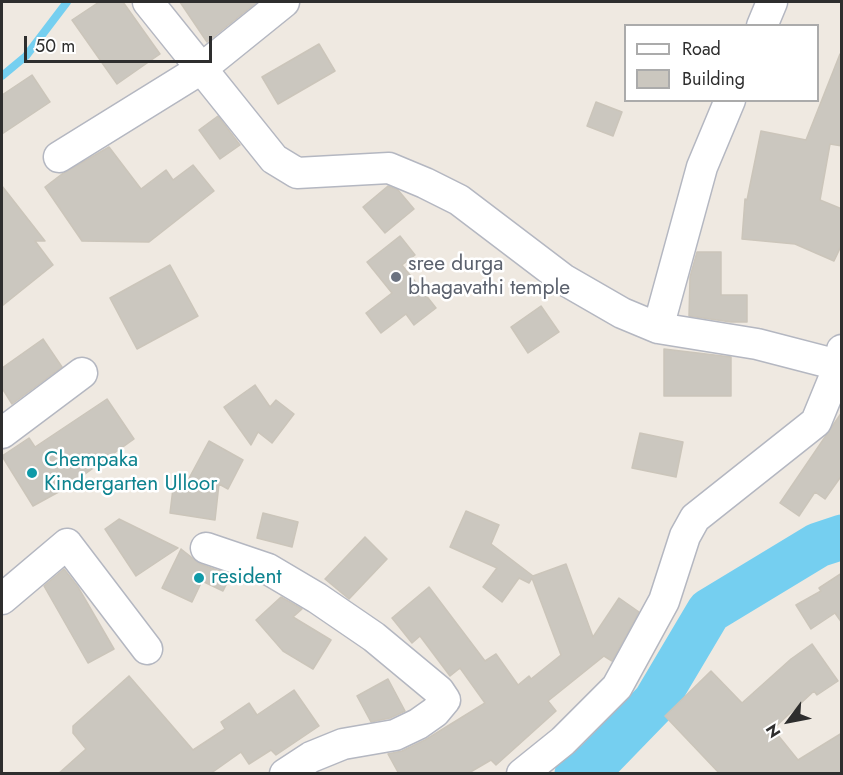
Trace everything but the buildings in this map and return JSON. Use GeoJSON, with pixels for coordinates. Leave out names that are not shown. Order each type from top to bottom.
{"type":"FeatureCollection","features":[{"type":"Feature","properties":{"kind":"street"},"geometry":{"type":"LineString","coordinates":[[148,2],[274,159],[297,172],[389,168],[459,200],[563,279],[622,313],[658,328],[757,344],[841,361],[816,422],[695,518],[685,536],[664,602],[617,687],[562,741],[522,774]]}},
{"type":"Feature","properties":{"kind":"street"},"geometry":{"type":"LineString","coordinates":[[59,157],[201,69],[284,2]]}},
{"type":"Feature","properties":{"kind":"street"},"geometry":{"type":"LineString","coordinates":[[763,24],[772,2]]}},
{"type":"Feature","properties":{"kind":"street"},"geometry":{"type":"LineString","coordinates":[[658,328],[702,167],[729,102]]}},
{"type":"Feature","properties":{"kind":"street"},"geometry":{"type":"LineString","coordinates":[[2,433],[82,373]]}},
{"type":"Feature","properties":{"kind":"street"},"geometry":{"type":"LineString","coordinates":[[2,599],[67,544],[147,649]]}},
{"type":"Feature","properties":{"kind":"street"},"geometry":{"type":"LineString","coordinates":[[206,548],[268,569],[317,598],[374,638],[439,691],[444,700],[426,718],[395,735],[343,744],[311,758],[285,774]]}},
{"type":"Feature","properties":{"kind":"waterway"},"geometry":{"type":"LineString","coordinates":[[2,76],[26,56],[67,2]]}},
{"type":"Feature","properties":{"kind":"waterway"},"geometry":{"type":"LineString","coordinates":[[577,774],[595,764],[655,702],[709,611],[818,545],[842,537]]}},
{"type":"Feature","properties":{"kind":"place","name":"sree durga bhagavathi temple"},"geometry":{"type":"Point","coordinates":[396,277]}},
{"type":"Feature","properties":{"kind":"place","name":"Chempaka Kindergarten Ulloor"},"geometry":{"type":"Point","coordinates":[32,473]}},
{"type":"Feature","properties":{"kind":"place","name":"resident"},"geometry":{"type":"Point","coordinates":[199,578]}}]}
